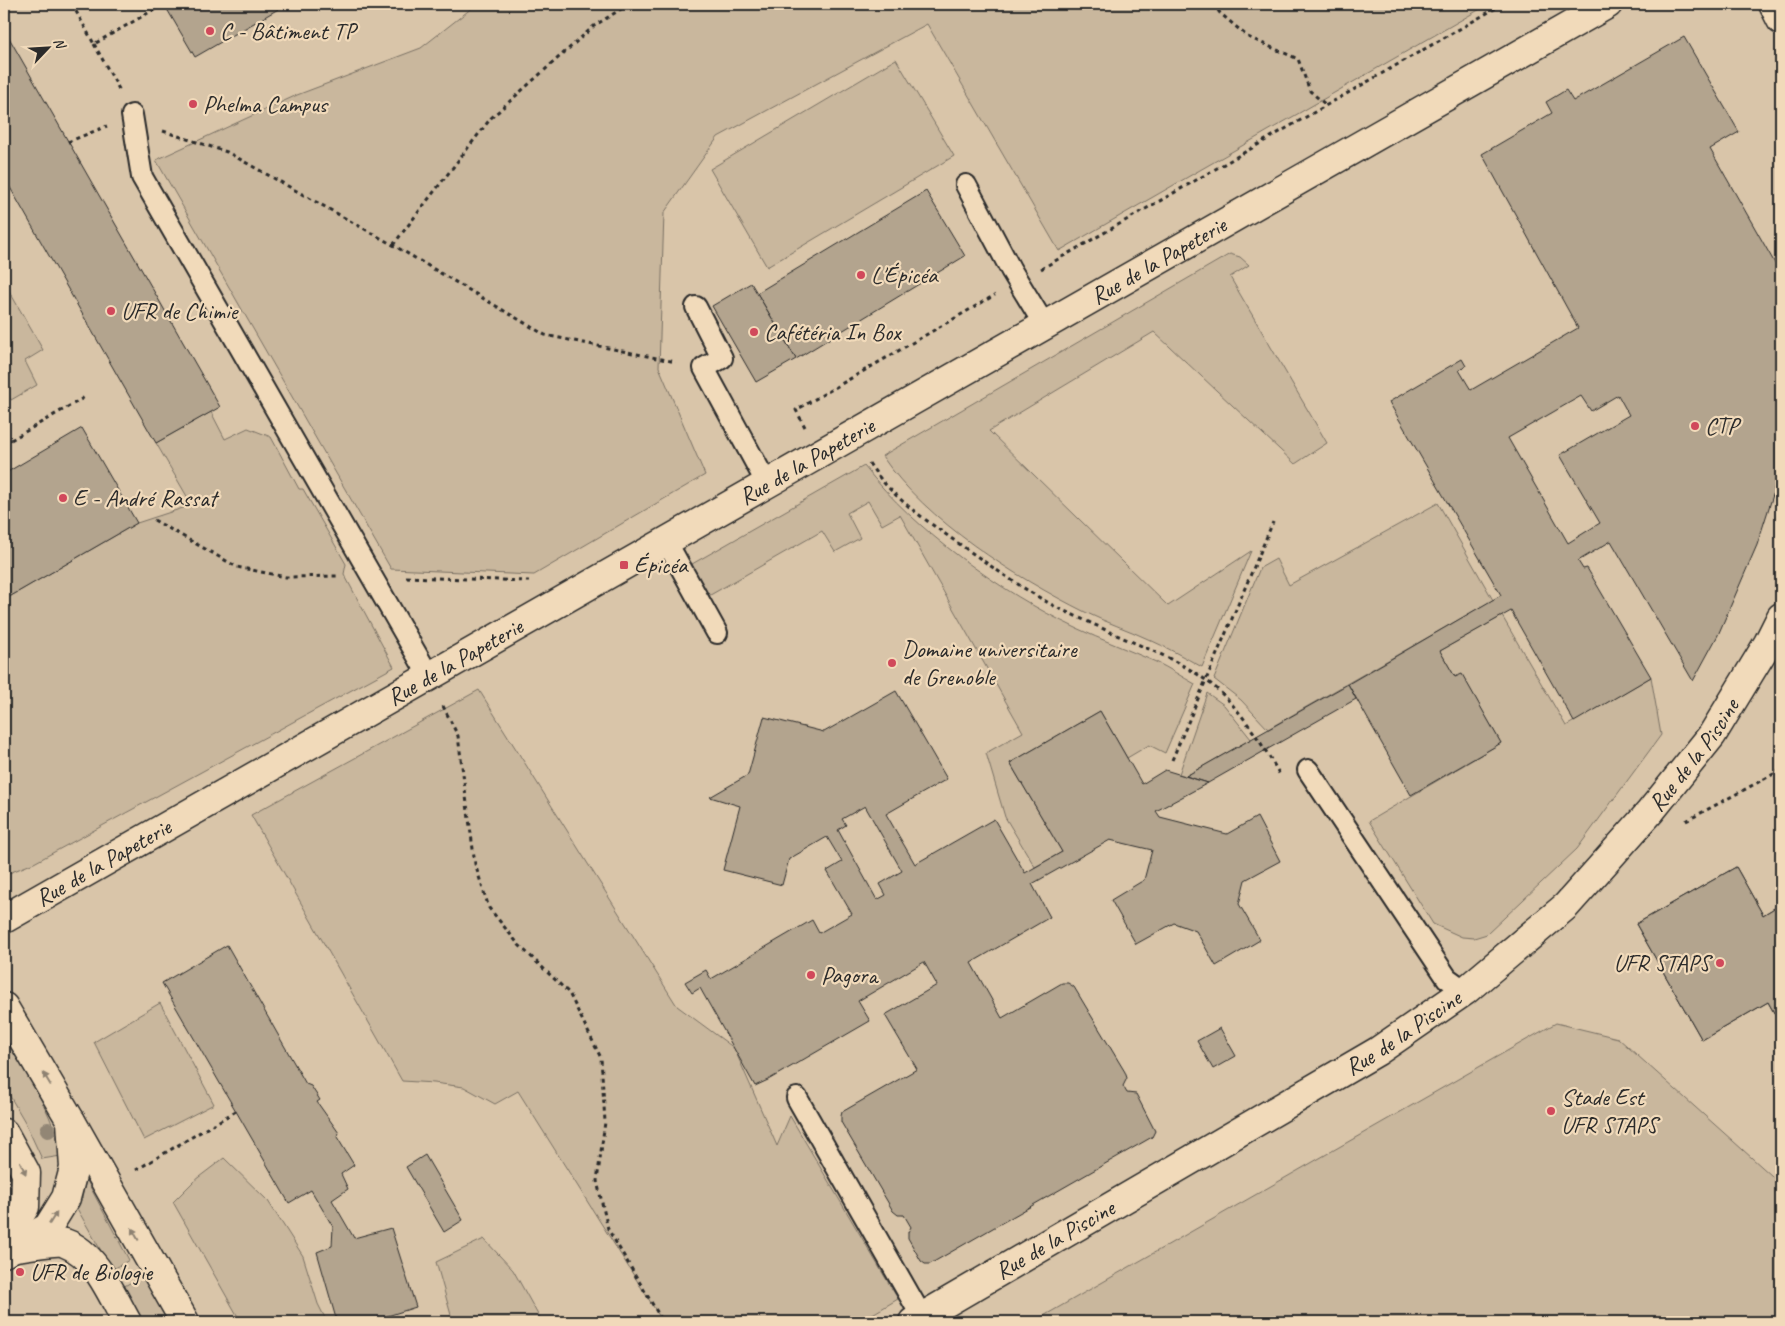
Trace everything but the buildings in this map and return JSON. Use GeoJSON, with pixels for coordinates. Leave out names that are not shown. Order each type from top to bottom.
{"type":"FeatureCollection","features":[{"type":"Feature","properties":{"kind":"street","name":"Rue de la Papeterie"},"geometry":{"type":"LineString","coordinates":[[4,918],[1608,4]]}},
{"type":"Feature","properties":{"kind":"street"},"geometry":{"type":"LineString","coordinates":[[1773,4],[1781,20]]}},
{"type":"Feature","properties":{"kind":"street","name":"Rue de la Piscine"},"geometry":{"type":"LineString","coordinates":[[918,1320],[1378,1051],[1465,991],[1566,906],[1650,812],[1712,735],[1768,643],[1781,617]]}},
{"type":"Feature","properties":{"kind":"street"},"geometry":{"type":"LineString","coordinates":[[4,1007],[71,1121],[184,1322]]}},
{"type":"Feature","properties":{"kind":"street"},"geometry":{"type":"LineString","coordinates":[[7,1247],[48,1227],[66,1198],[74,1168],[71,1121]]}},
{"type":"Feature","properties":{"kind":"street"},"geometry":{"type":"LineString","coordinates":[[4,1133],[26,1173],[25,1207],[7,1247]]}},
{"type":"Feature","properties":{"kind":"street"},"geometry":{"type":"LineString","coordinates":[[7,1247],[64,1242],[86,1256],[101,1275],[127,1322]]}},
{"type":"Feature","properties":{"kind":"lane"},"geometry":{"type":"LineString","coordinates":[[132,115],[142,177],[429,676]]}},
{"type":"Feature","properties":{"kind":"lane"},"geometry":{"type":"LineString","coordinates":[[966,185],[1018,282],[1045,326]]}},
{"type":"Feature","properties":{"kind":"lane"},"geometry":{"type":"LineString","coordinates":[[696,308],[722,358],[704,368],[767,484]]}},
{"type":"Feature","properties":{"kind":"lane"},"geometry":{"type":"LineString","coordinates":[[666,542],[717,632]]}},
{"type":"Feature","properties":{"kind":"lane"},"geometry":{"type":"LineString","coordinates":[[1308,770],[1447,978],[1465,991]]}},
{"type":"Feature","properties":{"kind":"lane"},"geometry":{"type":"LineString","coordinates":[[796,1098],[918,1320]]}},
{"type":"Feature","properties":{"kind":"path"},"geometry":{"type":"LineString","coordinates":[[72,4],[132,115],[169,134],[227,152],[393,245],[544,335],[704,368]]}},
{"type":"Feature","properties":{"kind":"path"},"geometry":{"type":"LineString","coordinates":[[94,44],[164,4]]}},
{"type":"Feature","properties":{"kind":"path"},"geometry":{"type":"LineString","coordinates":[[393,245],[491,118],[594,26],[629,4]]}},
{"type":"Feature","properties":{"kind":"path"},"geometry":{"type":"LineString","coordinates":[[1213,4],[1248,37],[1298,59],[1310,91],[1326,105]]}},
{"type":"Feature","properties":{"kind":"path"},"geometry":{"type":"LineString","coordinates":[[808,433],[796,410],[1503,4]]}},
{"type":"Feature","properties":{"kind":"path"},"geometry":{"type":"LineString","coordinates":[[68,142],[132,115]]}},
{"type":"Feature","properties":{"kind":"path"},"geometry":{"type":"LineString","coordinates":[[4,444],[84,397]]}},
{"type":"Feature","properties":{"kind":"path"},"geometry":{"type":"LineString","coordinates":[[867,460],[900,500],[997,570],[1055,606],[1192,671],[1216,688],[1252,728],[1265,750]]}},
{"type":"Feature","properties":{"kind":"path"},"geometry":{"type":"LineString","coordinates":[[154,520],[237,567],[286,577],[371,576],[536,582]]}},
{"type":"Feature","properties":{"kind":"path"},"geometry":{"type":"LineString","coordinates":[[1172,760],[1272,522]]}},
{"type":"Feature","properties":{"kind":"path"},"geometry":{"type":"LineString","coordinates":[[442,704],[458,736],[476,864],[489,908],[519,945],[570,993],[601,1058],[605,1122],[597,1181],[608,1229],[663,1322]]}},
{"type":"Feature","properties":{"kind":"path"},"geometry":{"type":"LineString","coordinates":[[1679,825],[1781,770]]}},
{"type":"Feature","properties":{"kind":"path"},"geometry":{"type":"LineString","coordinates":[[129,1174],[236,1111]]}},
{"type":"Feature","properties":{"kind":"shaded area","name":"Domaine universitaire de Grenoble"},"geometry":{"type":"Polygon","coordinates":[[[4,4],[1781,4],[1781,1322],[4,1322],[4,4]]]}},
{"type":"Feature","properties":{"kind":"shaded area"},"geometry":{"type":"Polygon","coordinates":[[[477,4],[1489,4],[1059,251],[927,24],[718,137],[664,213],[659,367],[705,475],[534,575],[391,569],[156,160],[297,95],[421,48],[477,4]]]}},
{"type":"Feature","properties":{"kind":"shaded area"},"geometry":{"type":"Polygon","coordinates":[[[896,59],[954,156],[767,267],[710,169],[896,59]]]}},
{"type":"Feature","properties":{"kind":"shaded area"},"geometry":{"type":"Polygon","coordinates":[[[1230,254],[1240,257],[1249,265],[1230,277],[1327,443],[1295,464],[1154,332],[989,431],[1168,606],[1251,551],[1202,667],[1155,642],[1085,612],[1030,582],[1002,564],[947,525],[922,503],[900,480],[882,456],[1230,254]]]}},
{"type":"Feature","properties":{"kind":"shaded area"},"geometry":{"type":"Polygon","coordinates":[[[4,282],[43,350],[25,361],[37,385],[11,400],[4,388],[4,282]]]}},
{"type":"Feature","properties":{"kind":"shaded area"},"geometry":{"type":"Polygon","coordinates":[[[211,412],[225,439],[248,428],[271,437],[299,489],[303,489],[346,564],[344,574],[394,667],[34,863],[4,875],[4,600],[137,523],[192,505],[156,443],[211,412]]]}},
{"type":"Feature","properties":{"kind":"shaded area"},"geometry":{"type":"Polygon","coordinates":[[[864,466],[908,514],[961,558],[989,578],[1018,597],[1076,628],[1156,662],[1195,684],[1165,753],[1149,745],[1127,758],[1100,711],[1010,763],[1062,852],[1035,867],[1005,817],[986,753],[1023,732],[900,515],[882,525],[868,501],[847,513],[860,538],[835,552],[822,531],[705,598],[694,574],[692,564],[864,466]]]}},
{"type":"Feature","properties":{"kind":"shaded area"},"geometry":{"type":"Polygon","coordinates":[[[1438,503],[1493,600],[1268,729],[1241,700],[1214,679],[1260,568],[1276,559],[1289,585],[1438,503]]]}},
{"type":"Feature","properties":{"kind":"shaded area"},"geometry":{"type":"Polygon","coordinates":[[[1502,616],[1566,726],[1651,677],[1661,735],[1577,849],[1487,934],[1474,938],[1462,937],[1433,924],[1369,821],[1501,743],[1462,675],[1455,677],[1440,651],[1502,616]]]}},
{"type":"Feature","properties":{"kind":"shaded area"},"geometry":{"type":"Polygon","coordinates":[[[479,690],[677,1006],[734,1048],[777,1146],[790,1116],[898,1299],[859,1322],[663,1322],[518,1091],[495,1104],[464,1087],[402,1081],[251,815],[479,690]]]}},
{"type":"Feature","properties":{"kind":"shaded area"},"geometry":{"type":"Polygon","coordinates":[[[1207,693],[1224,705],[1251,739],[1186,776],[1179,774],[1207,693]]]}},
{"type":"Feature","properties":{"kind":"shaded area"},"geometry":{"type":"Polygon","coordinates":[[[160,1003],[214,1104],[144,1140],[94,1042],[160,1003]]]}},
{"type":"Feature","properties":{"kind":"shaded area","name":"Stade Est UFR STAPS"},"geometry":{"type":"Polygon","coordinates":[[[1556,1023],[1618,1038],[1781,1184],[1781,1322],[1033,1322],[1556,1023]]]}},
{"type":"Feature","properties":{"kind":"shaded area"},"geometry":{"type":"Polygon","coordinates":[[[4,1038],[39,1095],[52,1125],[61,1156],[42,1159],[25,1122],[4,1086],[4,1038]]]}},
{"type":"Feature","properties":{"kind":"shaded area"},"geometry":{"type":"Polygon","coordinates":[[[224,1158],[268,1201],[303,1256],[318,1304],[327,1322],[241,1322],[173,1202],[195,1180],[224,1158]]]}},
{"type":"Feature","properties":{"kind":"shaded area"},"geometry":{"type":"Polygon","coordinates":[[[86,1179],[129,1260],[112,1270],[75,1205],[82,1198],[86,1179]]]}},
{"type":"Feature","properties":{"kind":"shaded area"},"geometry":{"type":"Polygon","coordinates":[[[484,1239],[513,1270],[542,1322],[455,1322],[451,1315],[436,1262],[484,1239]]]}},
{"type":"Feature","properties":{"kind":"shaded area"},"geometry":{"type":"Polygon","coordinates":[[[142,1276],[169,1322],[141,1322],[121,1288],[142,1276]]]}},
{"type":"Feature","properties":{"kind":"place","name":"C - Bâtiment TP"},"geometry":{"type":"Point","coordinates":[210,31]}},
{"type":"Feature","properties":{"kind":"place","name":"Phelma Campus"},"geometry":{"type":"Point","coordinates":[193,104]}},
{"type":"Feature","properties":{"kind":"place","name":"L'Épicéa"},"geometry":{"type":"Point","coordinates":[861,275]}},
{"type":"Feature","properties":{"kind":"place","name":"UFR de Chimie"},"geometry":{"type":"Point","coordinates":[111,311]}},
{"type":"Feature","properties":{"kind":"place","name":"Cafétéria In Box"},"geometry":{"type":"Point","coordinates":[754,332]}},
{"type":"Feature","properties":{"kind":"place","name":"CTP"},"geometry":{"type":"Point","coordinates":[1695,426]}},
{"type":"Feature","properties":{"kind":"place","name":"E - André Rassat"},"geometry":{"type":"Point","coordinates":[63,498]}},
{"type":"Feature","properties":{"kind":"place","name":"Épicéa"},"geometry":{"type":"Point","coordinates":[624,565]}},
{"type":"Feature","properties":{"kind":"place","name":"Domaine universitaire de Grenoble"},"geometry":{"type":"Point","coordinates":[892,663]}},
{"type":"Feature","properties":{"kind":"place","name":"UFR STAPS"},"geometry":{"type":"Point","coordinates":[1720,963]}},
{"type":"Feature","properties":{"kind":"place","name":"Pagora"},"geometry":{"type":"Point","coordinates":[811,975]}},
{"type":"Feature","properties":{"kind":"place","name":"Stade Est UFR STAPS"},"geometry":{"type":"Point","coordinates":[1551,1111]}},
{"type":"Feature","properties":{"kind":"place","name":"UFR de Biologie"},"geometry":{"type":"Point","coordinates":[20,1272]}}]}
